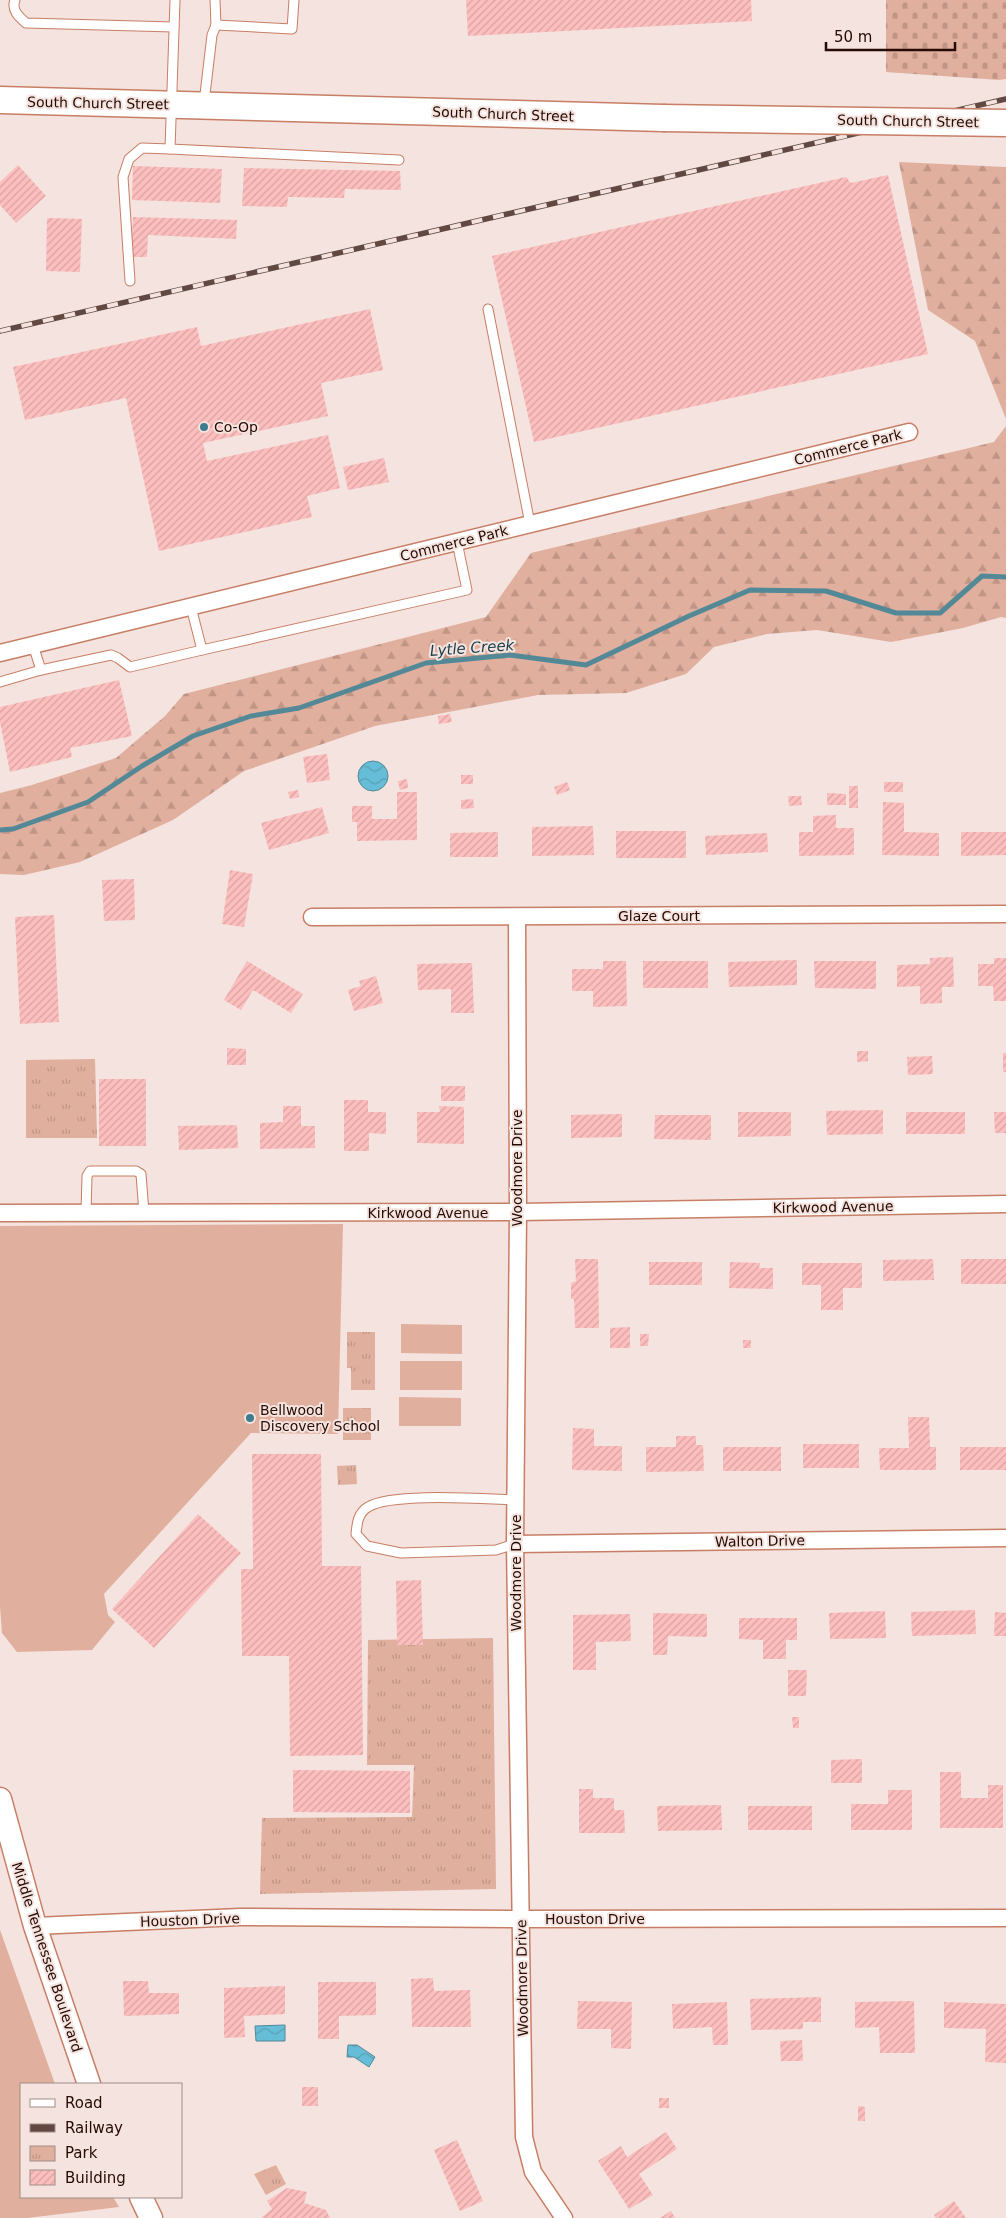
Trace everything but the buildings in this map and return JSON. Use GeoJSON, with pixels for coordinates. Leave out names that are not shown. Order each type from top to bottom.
{"type":"FeatureCollection","features":[{"type":"Feature","properties":{"kind":"main road","name":"South Church Street"},"geometry":{"type":"LineString","coordinates":[[0,100],[663,118],[1006,123]]}},
{"type":"Feature","properties":{"kind":"main road","name":"Middle Tennessee Boulevard"},"geometry":{"type":"LineString","coordinates":[[0,1800],[35,1926],[88,2083]]}},
{"type":"Feature","properties":{"kind":"main road"},"geometry":{"type":"LineString","coordinates":[[141,2198],[151,2218]]}},
{"type":"Feature","properties":{"kind":"street","name":"Commerce Park"},"geometry":{"type":"LineString","coordinates":[[0,653],[908,432]]}},
{"type":"Feature","properties":{"kind":"street","name":"Glaze Court"},"geometry":{"type":"LineString","coordinates":[[312,917],[1006,914]]}},
{"type":"Feature","properties":{"kind":"street","name":"Woodmore Drive"},"geometry":{"type":"LineString","coordinates":[[516,917],[518,1212],[515,1544],[524,2137],[533,2172],[564,2218]]}},
{"type":"Feature","properties":{"kind":"street","name":"Kirkwood Avenue"},"geometry":{"type":"LineString","coordinates":[[0,1214],[518,1212],[1006,1204]]}},
{"type":"Feature","properties":{"kind":"street","name":"Walton Drive"},"geometry":{"type":"LineString","coordinates":[[515,1544],[1006,1538]]}},
{"type":"Feature","properties":{"kind":"street","name":"Houston Drive"},"geometry":{"type":"LineString","coordinates":[[35,1926],[240,1917],[521,1919],[1006,1918]]}},
{"type":"Feature","properties":{"kind":"lane"},"geometry":{"type":"LineString","coordinates":[[15,0],[13,4],[17,16],[26,23],[174,27]]}},
{"type":"Feature","properties":{"kind":"lane"},"geometry":{"type":"LineString","coordinates":[[170,149],[175,0]]}},
{"type":"Feature","properties":{"kind":"lane"},"geometry":{"type":"LineString","coordinates":[[204,106],[212,35],[216,25],[215,0]]}},
{"type":"Feature","properties":{"kind":"lane"},"geometry":{"type":"LineString","coordinates":[[216,25],[292,29],[294,0]]}},
{"type":"Feature","properties":{"kind":"lane"},"geometry":{"type":"LineString","coordinates":[[130,281],[123,177],[129,159],[142,148],[399,160]]}},
{"type":"Feature","properties":{"kind":"lane"},"geometry":{"type":"LineString","coordinates":[[488,309],[530,524]]}},
{"type":"Feature","properties":{"kind":"lane"},"geometry":{"type":"LineString","coordinates":[[0,682],[41,670],[111,655],[130,667],[467,590],[457,542]]}},
{"type":"Feature","properties":{"kind":"lane"},"geometry":{"type":"LineString","coordinates":[[191,607],[202,650]]}},
{"type":"Feature","properties":{"kind":"lane"},"geometry":{"type":"LineString","coordinates":[[33,645],[41,670]]}},
{"type":"Feature","properties":{"kind":"lane"},"geometry":{"type":"LineString","coordinates":[[86,1213],[87,1176],[90,1171],[136,1171],[141,1174],[144,1213]]}},
{"type":"Feature","properties":{"kind":"lane"},"geometry":{"type":"LineString","coordinates":[[515,1544],[496,1550],[401,1553],[367,1546],[356,1534],[358,1518],[368,1506],[398,1498],[516,1500]]}},
{"type":"Feature","properties":{"kind":"green space"},"geometry":{"type":"Polygon","coordinates":[[[886,0],[1006,0],[1006,79],[886,72],[886,0]]]}},
{"type":"Feature","properties":{"kind":"green space"},"geometry":{"type":"Polygon","coordinates":[[[899,162],[1006,167],[1006,419],[975,341],[928,310],[899,162]]]}},
{"type":"Feature","properties":{"kind":"green space"},"geometry":{"type":"Polygon","coordinates":[[[1006,426],[1006,618],[1001,617],[963,628],[891,642],[817,630],[767,634],[714,647],[686,674],[626,693],[538,695],[375,726],[244,771],[173,820],[80,862],[24,875],[0,874],[0,793],[32,785],[116,758],[165,716],[184,694],[486,617],[531,553],[994,442],[1006,426]]]}},
{"type":"Feature","properties":{"kind":"green space"},"geometry":{"type":"Polygon","coordinates":[[[95,1059],[97,1138],[26,1138],[26,1060],[95,1059]]]}},
{"type":"Feature","properties":{"kind":"green space"},"geometry":{"type":"Polygon","coordinates":[[[343,1224],[338,1434],[251,1433],[104,1594],[108,1615],[115,1622],[92,1650],[17,1652],[2,1633],[0,1606],[0,1226],[343,1224]]]}},
{"type":"Feature","properties":{"kind":"green space"},"geometry":{"type":"Polygon","coordinates":[[[401,1324],[462,1325],[462,1354],[401,1353],[401,1324]]]}},
{"type":"Feature","properties":{"kind":"green space"},"geometry":{"type":"Polygon","coordinates":[[[347,1332],[375,1332],[375,1390],[351,1390],[351,1368],[347,1368],[347,1332]]]}},
{"type":"Feature","properties":{"kind":"green space"},"geometry":{"type":"Polygon","coordinates":[[[400,1361],[462,1361],[462,1390],[400,1390],[400,1361]]]}},
{"type":"Feature","properties":{"kind":"green space"},"geometry":{"type":"Polygon","coordinates":[[[399,1397],[461,1398],[461,1426],[399,1426],[399,1397]]]}},
{"type":"Feature","properties":{"kind":"green space"},"geometry":{"type":"Polygon","coordinates":[[[343,1408],[371,1408],[371,1440],[343,1440],[343,1408]]]}},
{"type":"Feature","properties":{"kind":"green space"},"geometry":{"type":"Polygon","coordinates":[[[356,1465],[357,1484],[338,1485],[337,1466],[356,1465]]]}},
{"type":"Feature","properties":{"kind":"green space"},"geometry":{"type":"Polygon","coordinates":[[[493,1638],[496,1889],[260,1894],[262,1818],[412,1817],[414,1765],[367,1765],[368,1640],[493,1638]]]}},
{"type":"Feature","properties":{"kind":"green space"},"geometry":{"type":"Polygon","coordinates":[[[0,1930],[55,2083],[20,2083],[20,2198],[114,2198],[119,2207],[27,2218],[0,2218],[0,1930]]]}},
{"type":"Feature","properties":{"kind":"green space"},"geometry":{"type":"Polygon","coordinates":[[[276,2165],[286,2184],[266,2195],[254,2174],[276,2165]]]}},
{"type":"Feature","properties":{"kind":"water"},"geometry":{"type":"Polygon","coordinates":[[[373,761],[383,766],[388,776],[383,786],[373,791],[363,786],[358,776],[363,766],[373,761]]]}},
{"type":"Feature","properties":{"kind":"water"},"geometry":{"type":"Polygon","coordinates":[[[285,2025],[285,2041],[256,2041],[255,2026],[285,2025]]]}},
{"type":"Feature","properties":{"kind":"water"},"geometry":{"type":"Polygon","coordinates":[[[348,2045],[357,2045],[375,2057],[369,2067],[354,2057],[347,2057],[348,2045]]]}},
{"type":"Feature","properties":{"kind":"waterway","name":"Lytle Creek"},"geometry":{"type":"LineString","coordinates":[[0,830],[13,829],[88,802],[142,766],[193,736],[251,716],[299,708],[426,663],[510,655],[586,665],[689,616],[750,590],[826,591],[896,613],[940,613],[982,576],[1006,577]]}},
{"type":"Feature","properties":{"kind":"railway"},"geometry":{"type":"LineString","coordinates":[[0,331],[1006,99]]}},
{"type":"Feature","properties":{"kind":"place","name":"Co-Op"},"geometry":{"type":"Point","coordinates":[204,427]}},
{"type":"Feature","properties":{"kind":"place","name":"Bellwood Discovery School"},"geometry":{"type":"Point","coordinates":[250,1418]}}]}
